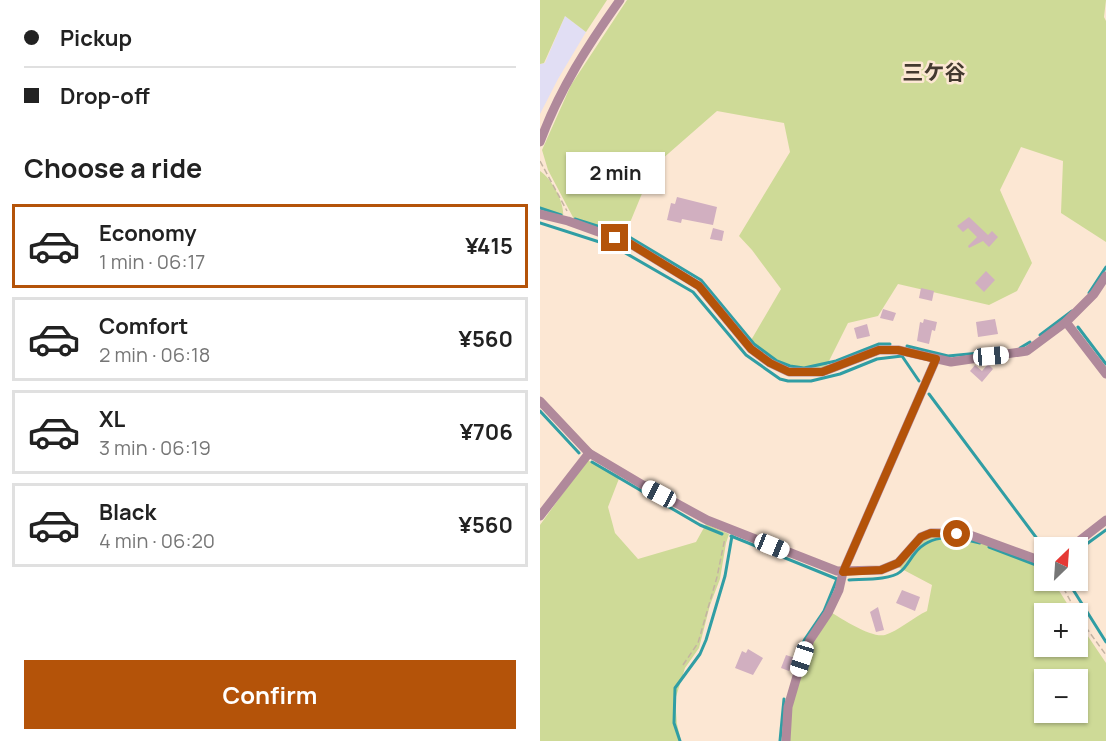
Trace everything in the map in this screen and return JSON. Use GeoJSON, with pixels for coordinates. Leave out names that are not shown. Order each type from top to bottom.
{"type":"FeatureCollection","features":[{"type":"Feature","properties":{"kind":"street"},"geometry":{"type":"LineString","coordinates":[[540,142],[549,117],[568,79],[620,0]]}},
{"type":"Feature","properties":{"kind":"street"},"geometry":{"type":"LineString","coordinates":[[540,214],[568,221],[629,243],[699,286],[751,349],[770,363],[789,372],[822,372],[879,350],[898,350],[951,362],[1027,351],[1066,322],[1094,294],[1106,276]]}},
{"type":"Feature","properties":{"kind":"street"},"geometry":{"type":"LineString","coordinates":[[1066,322],[1106,374]]}},
{"type":"Feature","properties":{"kind":"street"},"geometry":{"type":"LineString","coordinates":[[786,741],[788,707],[802,659],[810,640],[828,613],[839,590],[843,572],[936,359]]}},
{"type":"Feature","properties":{"kind":"street"},"geometry":{"type":"LineString","coordinates":[[540,401],[589,453],[643,485],[707,520],[837,571],[881,570],[898,563],[921,537],[931,533],[970,535],[1034,558]]}},
{"type":"Feature","properties":{"kind":"street"},"geometry":{"type":"LineString","coordinates":[[540,516],[589,453]]}},
{"type":"Feature","properties":{"kind":"street"},"geometry":{"type":"LineString","coordinates":[[1084,537],[1106,520]]}},
{"type":"Feature","properties":{"kind":"path"},"geometry":{"type":"LineString","coordinates":[[540,161],[566,208],[568,221]]}},
{"type":"Feature","properties":{"kind":"path"},"geometry":{"type":"LineString","coordinates":[[683,665],[698,643],[717,577],[724,539],[729,529]]}},
{"type":"Feature","properties":{"kind":"path"},"geometry":{"type":"LineString","coordinates":[[1065,591],[1082,622],[1106,655]]}},
{"type":"Feature","properties":{"kind":"shaded area"},"geometry":{"type":"Polygon","coordinates":[[[565,16],[586,32],[540,114],[540,64],[545,63],[565,16]]]}},
{"type":"Feature","properties":{"kind":"green space"},"geometry":{"type":"Polygon","coordinates":[[[540,0],[607,0],[586,32],[565,16],[544,63],[540,64],[540,0]]]}},
{"type":"Feature","properties":{"kind":"green space"},"geometry":{"type":"Polygon","coordinates":[[[627,0],[1106,0],[1104,17],[1106,21],[1106,242],[1061,213],[1063,161],[1021,147],[1000,190],[1032,263],[1017,291],[989,305],[898,284],[878,316],[848,323],[825,369],[789,369],[772,360],[750,342],[781,289],[739,236],[790,152],[784,123],[717,111],[653,167],[624,237],[575,221],[548,170],[542,150],[571,85],[627,0]]]}},
{"type":"Feature","properties":{"kind":"green space"},"geometry":{"type":"Polygon","coordinates":[[[540,171],[557,192],[562,205],[563,218],[540,211],[540,171]]]}},
{"type":"Feature","properties":{"kind":"green space"},"geometry":{"type":"Polygon","coordinates":[[[587,460],[620,476],[608,507],[615,533],[638,559],[696,542],[706,524],[729,534],[720,579],[710,605],[699,648],[685,668],[675,700],[681,741],[540,741],[540,525],[587,460]]]}},
{"type":"Feature","properties":{"kind":"green space"},"geometry":{"type":"Polygon","coordinates":[[[930,536],[966,539],[986,544],[1034,562],[1034,591],[1059,591],[1067,603],[1034,603],[1034,657],[1088,657],[1088,636],[1106,663],[1106,741],[789,741],[791,707],[806,655],[832,613],[872,634],[885,635],[927,611],[932,585],[898,567],[920,542],[930,536]]]}},
{"type":"Feature","properties":{"kind":"building"},"geometry":{"type":"Polygon","coordinates":[[[677,197],[717,207],[713,225],[682,219],[681,223],[667,220],[671,203],[675,204],[677,197]]]}},
{"type":"Feature","properties":{"kind":"building"},"geometry":{"type":"Polygon","coordinates":[[[969,217],[988,235],[992,231],[998,237],[989,247],[983,241],[969,248],[968,246],[977,237],[968,228],[963,232],[957,226],[969,217]]]}},
{"type":"Feature","properties":{"kind":"building"},"geometry":{"type":"Polygon","coordinates":[[[713,228],[724,231],[722,241],[710,239],[713,228]]]}},
{"type":"Feature","properties":{"kind":"building"},"geometry":{"type":"Polygon","coordinates":[[[986,271],[995,280],[984,292],[975,283],[986,271]]]}},
{"type":"Feature","properties":{"kind":"building"},"geometry":{"type":"Polygon","coordinates":[[[921,288],[934,291],[932,301],[919,298],[921,288]]]}},
{"type":"Feature","properties":{"kind":"building"},"geometry":{"type":"Polygon","coordinates":[[[883,309],[896,313],[893,321],[880,318],[883,309]]]}},
{"type":"Feature","properties":{"kind":"building"},"geometry":{"type":"Polygon","coordinates":[[[924,319],[937,322],[935,331],[932,330],[929,344],[917,341],[920,322],[923,323],[924,319]]]}},
{"type":"Feature","properties":{"kind":"building"},"geometry":{"type":"Polygon","coordinates":[[[995,319],[998,334],[978,337],[976,322],[995,319]]]}},
{"type":"Feature","properties":{"kind":"building"},"geometry":{"type":"Polygon","coordinates":[[[867,324],[870,336],[857,339],[854,328],[867,324]]]}},
{"type":"Feature","properties":{"kind":"building"},"geometry":{"type":"Polygon","coordinates":[[[988,364],[993,369],[982,382],[970,371],[975,365],[982,371],[988,364]]]}},
{"type":"Feature","properties":{"kind":"building"},"geometry":{"type":"Polygon","coordinates":[[[902,590],[920,597],[915,611],[896,603],[902,590]]]}},
{"type":"Feature","properties":{"kind":"building"},"geometry":{"type":"Polygon","coordinates":[[[878,607],[884,630],[876,632],[870,612],[878,607]]]}},
{"type":"Feature","properties":{"kind":"building"},"geometry":{"type":"Polygon","coordinates":[[[748,649],[763,658],[753,675],[735,668],[742,651],[746,653],[748,649]]]}},
{"type":"Feature","properties":{"kind":"building"},"geometry":{"type":"Polygon","coordinates":[[[786,655],[795,658],[789,671],[781,668],[786,655]]]}},
{"type":"Feature","properties":{"kind":"waterway"},"geometry":{"type":"LineString","coordinates":[[540,208],[561,215]]}},
{"type":"Feature","properties":{"kind":"waterway"},"geometry":{"type":"LineString","coordinates":[[575,219],[626,235],[701,280],[754,344],[777,361],[804,368],[836,361],[879,344],[890,344]]}},
{"type":"Feature","properties":{"kind":"waterway"},"geometry":{"type":"LineString","coordinates":[[540,223],[615,247],[693,292],[746,355],[780,379],[811,381],[840,374],[877,359],[902,356],[919,381]]}},
{"type":"Feature","properties":{"kind":"waterway"},"geometry":{"type":"LineString","coordinates":[[1089,293],[1106,267]]}},
{"type":"Feature","properties":{"kind":"waterway"},"geometry":{"type":"LineString","coordinates":[[1040,335],[1072,311]]}},
{"type":"Feature","properties":{"kind":"waterway"},"geometry":{"type":"LineString","coordinates":[[1078,327],[1106,364]]}},
{"type":"Feature","properties":{"kind":"waterway"},"geometry":{"type":"LineString","coordinates":[[1020,348],[1030,342]]}},
{"type":"Feature","properties":{"kind":"waterway"},"geometry":{"type":"LineString","coordinates":[[907,346],[948,356],[990,352]]}},
{"type":"Feature","properties":{"kind":"waterway"},"geometry":{"type":"LineString","coordinates":[[929,394],[1036,537]]}},
{"type":"Feature","properties":{"kind":"waterway"},"geometry":{"type":"LineString","coordinates":[[540,411],[579,453]]}},
{"type":"Feature","properties":{"kind":"waterway"},"geometry":{"type":"LineString","coordinates":[[592,462],[700,525],[722,534]]}},
{"type":"Feature","properties":{"kind":"waterway"},"geometry":{"type":"LineString","coordinates":[[1088,543],[1106,530]]}},
{"type":"Feature","properties":{"kind":"waterway"},"geometry":{"type":"LineString","coordinates":[[731,536],[837,579],[824,611],[805,639],[797,656]]}},
{"type":"Feature","properties":{"kind":"waterway"},"geometry":{"type":"LineString","coordinates":[[680,741],[674,723],[675,688],[700,654],[706,640],[725,576],[732,536]]}},
{"type":"Feature","properties":{"kind":"waterway"},"geometry":{"type":"LineString","coordinates":[[849,580],[896,575],[922,546],[937,539],[953,538],[980,543]]}},
{"type":"Feature","properties":{"kind":"waterway"},"geometry":{"type":"LineString","coordinates":[[989,547],[1034,564]]}},
{"type":"Feature","properties":{"kind":"waterway"},"geometry":{"type":"LineString","coordinates":[[1074,591],[1106,642]]}},
{"type":"Feature","properties":{"kind":"waterway"},"geometry":{"type":"LineString","coordinates":[[780,741],[784,699]]}},
{"type":"Feature","properties":{"kind":"district","name":"三ケ谷"},"geometry":{"type":"Point","coordinates":[934,72]}},
{"type":"Feature","properties":{"kind":"route"},"geometry":{"type":"LineString","coordinates":[[615,238],[629,243],[699,286],[751,349],[770,363],[789,372],[822,372],[879,350],[898,350],[936,359],[843,572],[881,570],[898,563],[921,537],[931,533],[957,534]]}}]}
